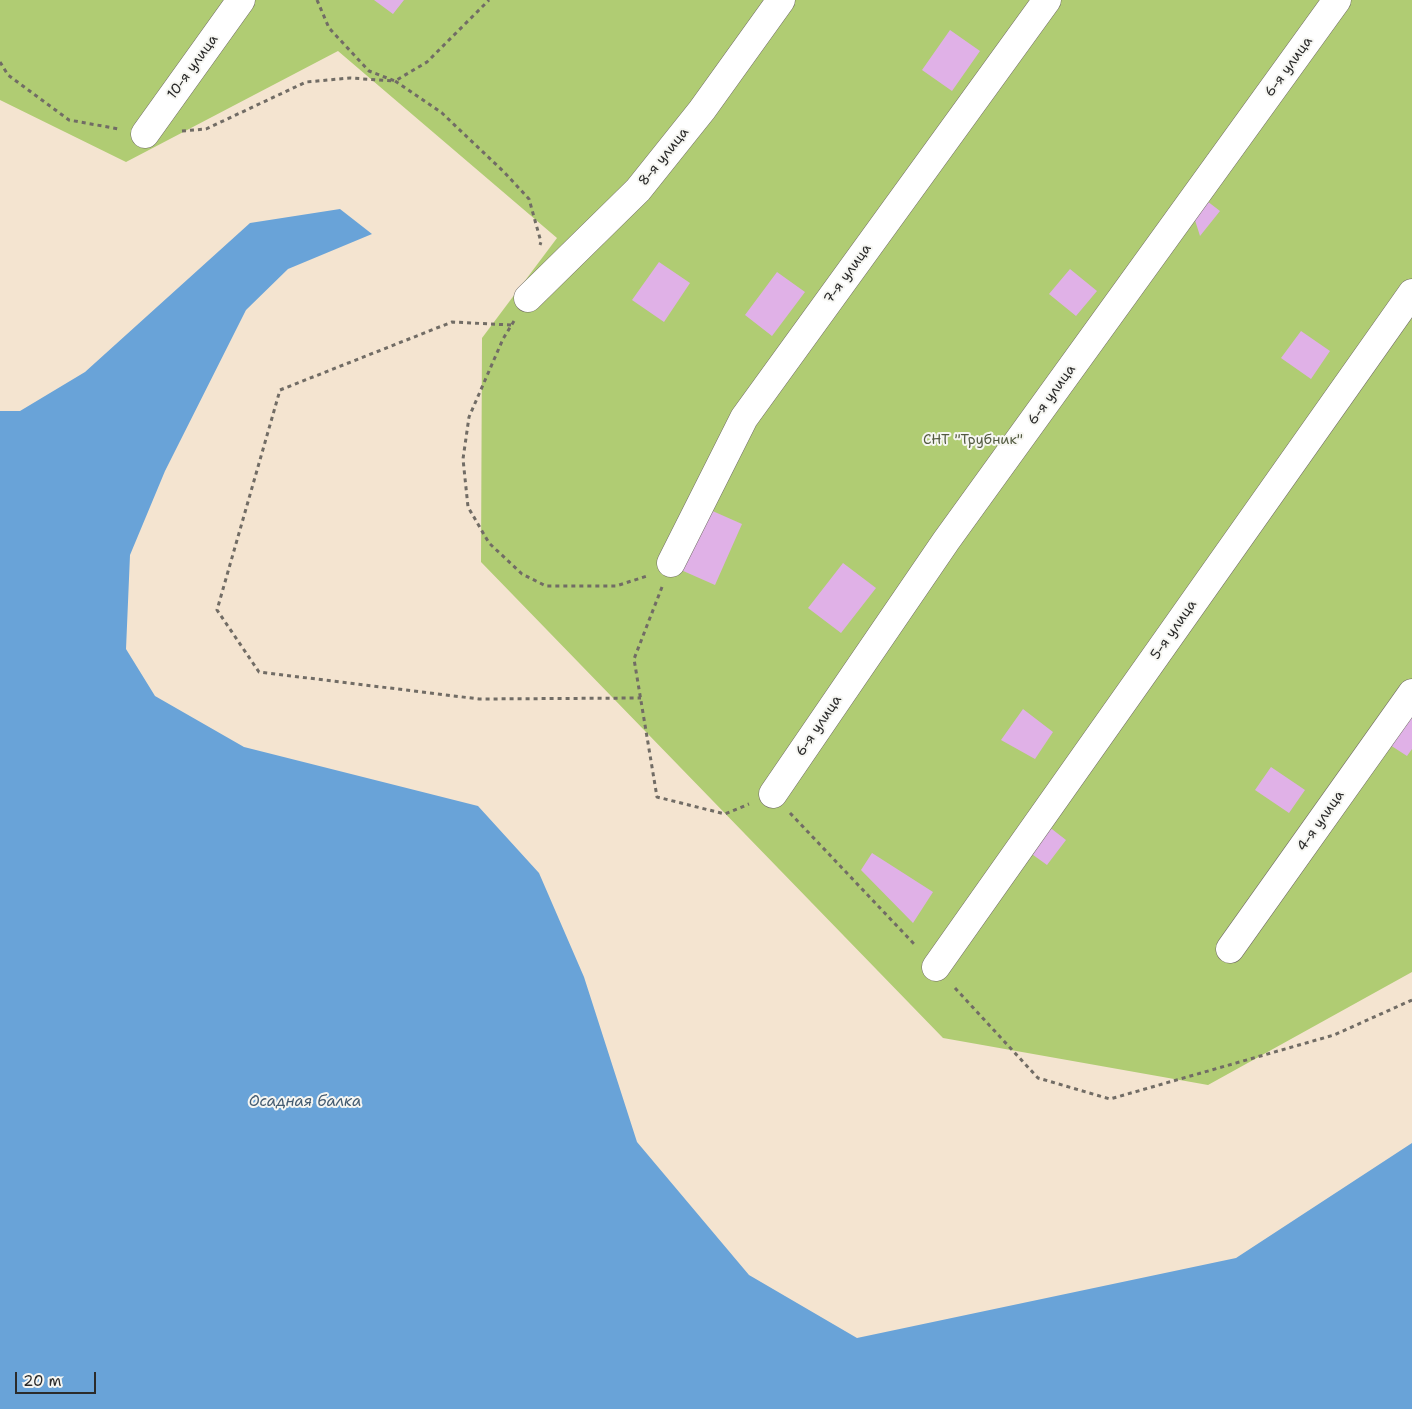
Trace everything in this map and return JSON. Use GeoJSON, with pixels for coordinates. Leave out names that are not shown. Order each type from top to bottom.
{"type":"FeatureCollection","features":[{"type":"Feature","properties":{"kind":"lane","name":"10-я улица"},"geometry":{"type":"LineString","coordinates":[[145,134],[241,0]]}},
{"type":"Feature","properties":{"kind":"lane","name":"8-я улица"},"geometry":{"type":"LineString","coordinates":[[528,298],[638,190],[702,110],[781,0]]}},
{"type":"Feature","properties":{"kind":"lane","name":"7-я улица"},"geometry":{"type":"LineString","coordinates":[[671,563],[744,418],[1047,0]]}},
{"type":"Feature","properties":{"kind":"lane","name":"6-я улица"},"geometry":{"type":"LineString","coordinates":[[773,794],[946,541],[1337,0]]}},
{"type":"Feature","properties":{"kind":"lane","name":"5-я улица"},"geometry":{"type":"LineString","coordinates":[[936,968],[1412,293]]}},
{"type":"Feature","properties":{"kind":"lane","name":"4-я улица"},"geometry":{"type":"LineString","coordinates":[[1230,949],[1412,693]]}},
{"type":"Feature","properties":{"kind":"path"},"geometry":{"type":"LineString","coordinates":[[317,0],[329,28],[369,71],[395,81],[442,113],[505,173],[529,199],[541,242],[539,251]]}},
{"type":"Feature","properties":{"kind":"path"},"geometry":{"type":"LineString","coordinates":[[0,62],[8,76],[69,120],[145,134],[206,128],[306,82],[350,78],[395,81],[428,62],[488,0]]}},
{"type":"Feature","properties":{"kind":"path"},"geometry":{"type":"LineString","coordinates":[[528,298],[503,339],[468,417],[463,459],[468,507],[489,544],[522,574],[546,586],[616,586],[651,574],[671,563]]}},
{"type":"Feature","properties":{"kind":"path"},"geometry":{"type":"LineString","coordinates":[[511,325],[452,322],[280,390],[217,610],[259,672],[479,700],[641,698]]}},
{"type":"Feature","properties":{"kind":"green space","name":"СНТ \"Трубник\""},"geometry":{"type":"Polygon","coordinates":[[[0,0],[1412,0],[1412,972],[1208,1085],[943,1038],[481,562],[482,338],[557,238],[338,51],[126,162],[0,100],[0,0]]]}},
{"type":"Feature","properties":{"kind":"water","name":"Осадная балка"},"geometry":{"type":"Polygon","coordinates":[[[340,209],[372,234],[288,269],[246,310],[165,471],[130,555],[126,649],[155,696],[244,747],[478,806],[539,873],[584,977],[637,1142],[749,1275],[857,1338],[1236,1258],[1412,1143],[1412,1409],[0,1409],[0,411],[20,411],[85,372],[250,223],[340,209]]]}},
{"type":"Feature","properties":{"kind":"building"},"geometry":{"type":"Polygon","coordinates":[[[374,0],[404,0],[393,14],[374,0]]]}},
{"type":"Feature","properties":{"kind":"building"},"geometry":{"type":"Polygon","coordinates":[[[950,30],[980,51],[952,91],[922,70],[950,30]]]}},
{"type":"Feature","properties":{"kind":"building"},"geometry":{"type":"Polygon","coordinates":[[[1207,201],[1220,211],[1200,236],[1194,217],[1207,201]]]}},
{"type":"Feature","properties":{"kind":"building"},"geometry":{"type":"Polygon","coordinates":[[[659,262],[690,283],[664,322],[632,300],[659,262]]]}},
{"type":"Feature","properties":{"kind":"building"},"geometry":{"type":"Polygon","coordinates":[[[1070,269],[1097,291],[1076,316],[1049,294],[1070,269]]]}},
{"type":"Feature","properties":{"kind":"building"},"geometry":{"type":"Polygon","coordinates":[[[777,272],[805,292],[772,336],[745,315],[777,272]]]}},
{"type":"Feature","properties":{"kind":"building"},"geometry":{"type":"Polygon","coordinates":[[[1301,331],[1330,351],[1311,379],[1281,358],[1301,331]]]}},
{"type":"Feature","properties":{"kind":"building"},"geometry":{"type":"Polygon","coordinates":[[[708,509],[742,524],[715,585],[681,570],[708,509]]]}},
{"type":"Feature","properties":{"kind":"building"},"geometry":{"type":"Polygon","coordinates":[[[843,563],[876,588],[841,633],[808,608],[843,563]]]}},
{"type":"Feature","properties":{"kind":"building"},"geometry":{"type":"Polygon","coordinates":[[[1023,709],[1053,732],[1035,759],[1001,740],[1023,709]]]}},
{"type":"Feature","properties":{"kind":"building"},"geometry":{"type":"Polygon","coordinates":[[[1412,710],[1412,749],[1407,756],[1390,745],[1412,710]]]}},
{"type":"Feature","properties":{"kind":"building"},"geometry":{"type":"Polygon","coordinates":[[[1271,767],[1305,790],[1289,813],[1255,790],[1271,767]]]}},
{"type":"Feature","properties":{"kind":"building"},"geometry":{"type":"Polygon","coordinates":[[[1048,826],[1066,840],[1047,865],[1029,852],[1048,826]]]}},
{"type":"Feature","properties":{"kind":"building"},"geometry":{"type":"Polygon","coordinates":[[[872,853],[933,892],[913,923],[861,870],[872,853]]]}}]}
